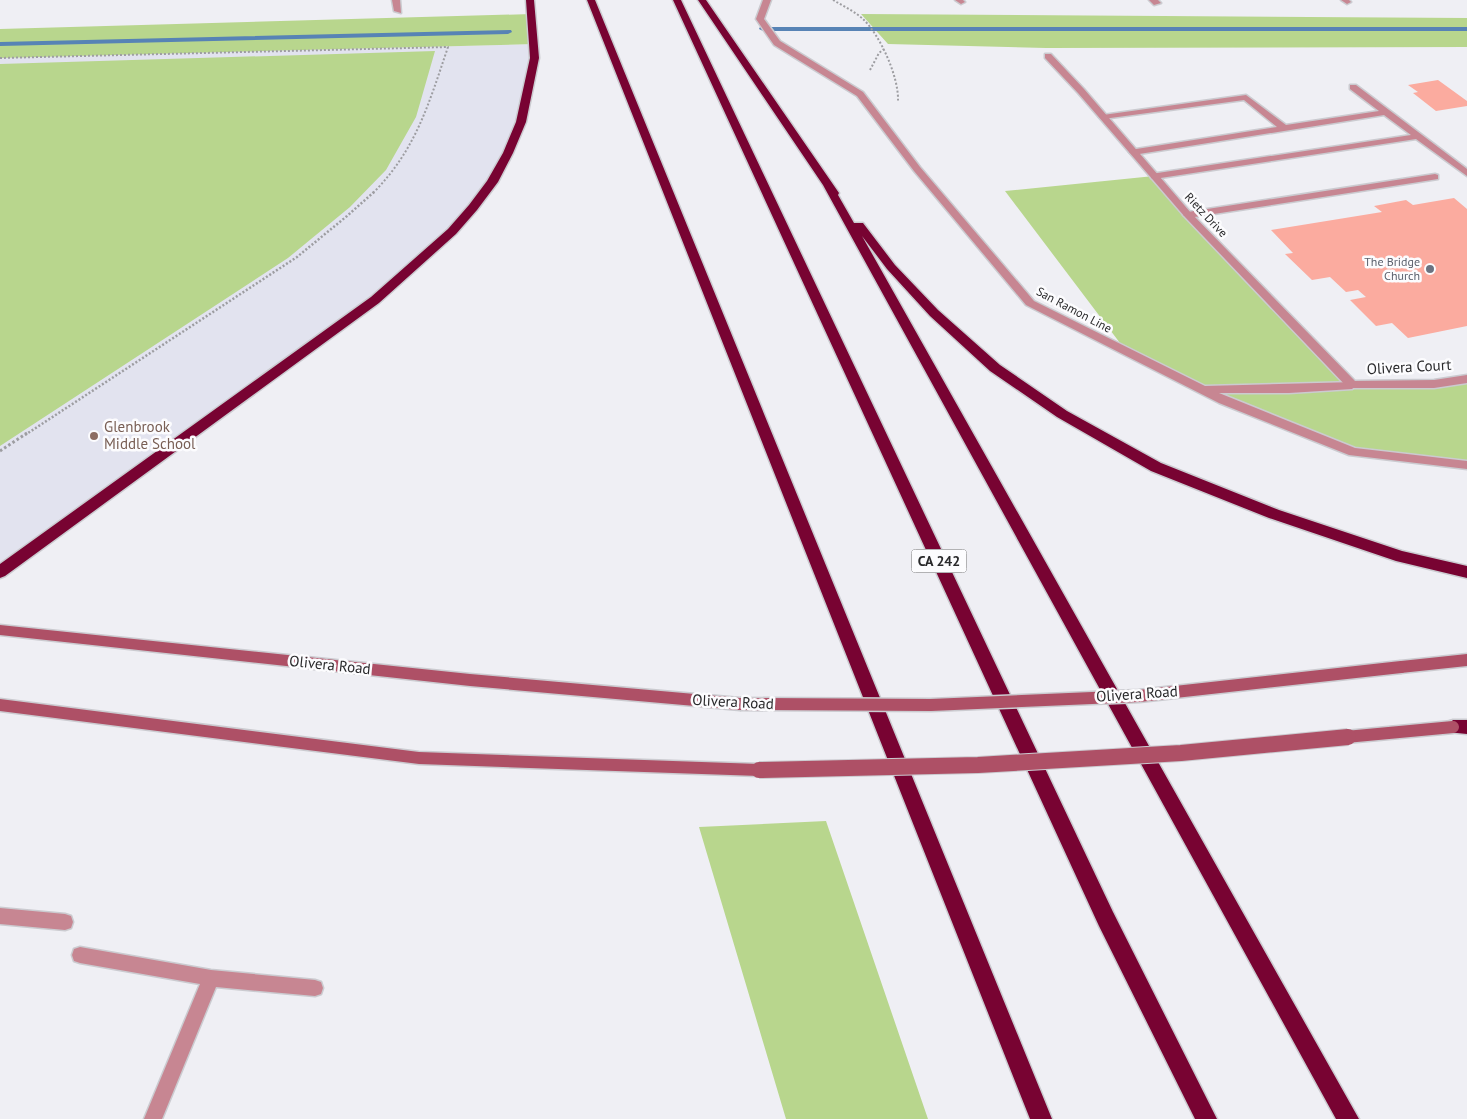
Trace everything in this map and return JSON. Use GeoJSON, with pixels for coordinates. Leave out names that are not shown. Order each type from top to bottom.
{"type":"FeatureCollection","features":[{"type":"Feature","properties":{"kind":"highway"},"geometry":{"type":"LineString","coordinates":[[0,572],[376,300],[440,244],[482,198],[510,153],[525,112],[535,51],[530,0]]}},
{"type":"Feature","properties":{"kind":"highway"},"geometry":{"type":"LineString","coordinates":[[591,0],[1041,1119]]}},
{"type":"Feature","properties":{"kind":"highway","name":"CA 242"},"geometry":{"type":"LineString","coordinates":[[677,0],[1106,919],[1206,1119]]}},
{"type":"Feature","properties":{"kind":"highway"},"geometry":{"type":"LineString","coordinates":[[702,0],[828,186],[891,267],[934,313],[995,368],[1062,414],[1156,467],[1274,514],[1401,557],[1467,572]]}},
{"type":"Feature","properties":{"kind":"highway"},"geometry":{"type":"LineString","coordinates":[[828,186],[1348,1119]]}},
{"type":"Feature","properties":{"kind":"street"},"geometry":{"type":"LineString","coordinates":[[396,0],[398,11]]}},
{"type":"Feature","properties":{"kind":"street","name":"San Ramon Line"},"geometry":{"type":"LineString","coordinates":[[767,0],[760,19],[777,43],[860,94],[917,169],[1030,303],[1223,400],[1354,452],[1467,465]]}},
{"type":"Feature","properties":{"kind":"street","name":"Rietz Drive"},"geometry":{"type":"LineString","coordinates":[[1048,56],[1081,91],[1188,215],[1352,385]]}},
{"type":"Feature","properties":{"kind":"street"},"geometry":{"type":"LineString","coordinates":[[1353,87],[1467,173]]}},
{"type":"Feature","properties":{"kind":"street"},"geometry":{"type":"LineString","coordinates":[[1103,117],[1246,97],[1285,129]]}},
{"type":"Feature","properties":{"kind":"street"},"geometry":{"type":"LineString","coordinates":[[1133,152],[1386,112]]}},
{"type":"Feature","properties":{"kind":"street"},"geometry":{"type":"LineString","coordinates":[[1154,176],[1418,136]]}},
{"type":"Feature","properties":{"kind":"street"},"geometry":{"type":"LineString","coordinates":[[1188,215],[1435,177]]}},
{"type":"Feature","properties":{"kind":"street","name":"Olivera Court"},"geometry":{"type":"LineString","coordinates":[[1203,390],[1434,384],[1467,379]]}},
{"type":"Feature","properties":{"kind":"street","name":"Olivera Road"},"geometry":{"type":"LineString","coordinates":[[0,630],[470,680],[740,704],[931,705],[1139,696],[1467,660]]}},
{"type":"Feature","properties":{"kind":"street"},"geometry":{"type":"LineString","coordinates":[[0,705],[419,758],[759,770],[978,765],[1172,754],[1462,726]]}},
{"type":"Feature","properties":{"kind":"street"},"geometry":{"type":"LineString","coordinates":[[0,916],[65,922]]}},
{"type":"Feature","properties":{"kind":"street"},"geometry":{"type":"LineString","coordinates":[[80,954],[211,978],[315,988]]}},
{"type":"Feature","properties":{"kind":"street"},"geometry":{"type":"LineString","coordinates":[[153,1119],[211,978]]}},
{"type":"Feature","properties":{"kind":"path"},"geometry":{"type":"LineString","coordinates":[[833,0],[858,15],[880,39],[899,93],[897,112],[885,128]]}},
{"type":"Feature","properties":{"kind":"path"},"geometry":{"type":"LineString","coordinates":[[0,58],[448,47],[417,135],[391,174],[337,224],[297,257],[0,451]]}},
{"type":"Feature","properties":{"kind":"shaded area","name":"Glenbrook Middle School"},"geometry":{"type":"Polygon","coordinates":[[[534,44],[510,153],[434,250],[0,572],[0,58],[534,44]]]}},
{"type":"Feature","properties":{"kind":"green space"},"geometry":{"type":"Polygon","coordinates":[[[532,14],[534,44],[0,58],[0,29],[532,14]]]}},
{"type":"Feature","properties":{"kind":"green space"},"geometry":{"type":"Polygon","coordinates":[[[861,14],[1467,18],[1467,47],[1046,48],[888,44],[861,14]]]}},
{"type":"Feature","properties":{"kind":"green space","name":"Glenbrook Middle School"},"geometry":{"type":"Polygon","coordinates":[[[435,51],[416,117],[386,170],[350,207],[288,258],[0,446],[0,64],[435,51]]]}},
{"type":"Feature","properties":{"kind":"green space"},"geometry":{"type":"Polygon","coordinates":[[[1154,176],[1352,385],[1467,379],[1467,465],[1353,452],[1203,390],[1126,351],[1005,191],[1154,176]]]}},
{"type":"Feature","properties":{"kind":"green space"},"geometry":{"type":"Polygon","coordinates":[[[826,821],[928,1119],[786,1119],[699,827],[826,821]]]}},
{"type":"Feature","properties":{"kind":"building"},"geometry":{"type":"Polygon","coordinates":[[[1438,80],[1467,101],[1467,106],[1436,111],[1413,93],[1418,92],[1408,85],[1438,80]]]}},
{"type":"Feature","properties":{"kind":"building"},"geometry":{"type":"Polygon","coordinates":[[[1454,198],[1467,209],[1467,326],[1408,338],[1392,323],[1376,326],[1350,300],[1366,297],[1358,290],[1346,292],[1330,277],[1312,280],[1285,254],[1293,253],[1271,230],[1382,212],[1374,206],[1406,200],[1413,205],[1454,198]]]}},
{"type":"Feature","properties":{"kind":"waterway"},"geometry":{"type":"LineString","coordinates":[[763,29],[1467,29]]}},
{"type":"Feature","properties":{"kind":"waterway"},"geometry":{"type":"LineString","coordinates":[[0,44],[508,32]]}},
{"type":"Feature","properties":{"kind":"place","name":"The Bridge Church"},"geometry":{"type":"Point","coordinates":[1430,269]}},
{"type":"Feature","properties":{"kind":"place","name":"Glenbrook Middle School"},"geometry":{"type":"Point","coordinates":[94,436]}}]}
